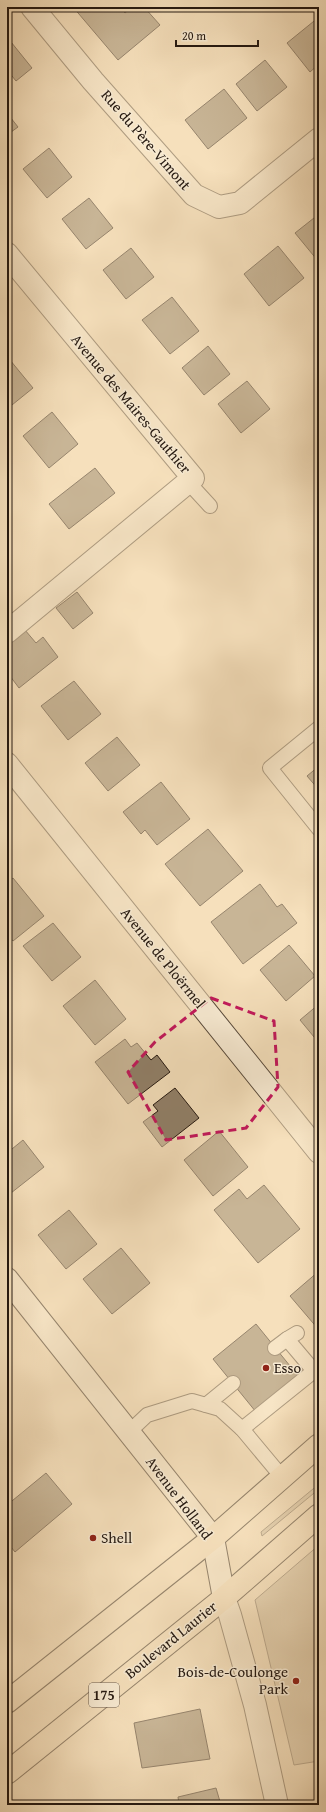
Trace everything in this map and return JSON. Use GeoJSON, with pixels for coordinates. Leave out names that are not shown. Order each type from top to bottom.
{"type":"FeatureCollection","features":[{"type":"Feature","properties":{"kind":"main road"},"geometry":{"type":"LineString","coordinates":[[7,1702],[213,1538],[319,1445]]}},
{"type":"Feature","properties":{"kind":"main road","name":"175"},"geometry":{"type":"LineString","coordinates":[[224,1598],[319,1515]]}},
{"type":"Feature","properties":{"kind":"main road","name":"Boulevard Laurier"},"geometry":{"type":"LineString","coordinates":[[7,1773],[224,1598]]}},
{"type":"Feature","properties":{"kind":"street","name":"Rue du Père-Vimont"},"geometry":{"type":"LineString","coordinates":[[32,7],[93,81],[194,195],[219,207],[240,203],[319,139]]}},
{"type":"Feature","properties":{"kind":"street","name":"Avenue des Maires-Gauthier"},"geometry":{"type":"LineString","coordinates":[[7,254],[193,478],[7,632]]}},
{"type":"Feature","properties":{"kind":"street","name":"Avenue de Ploërmel"},"geometry":{"type":"LineString","coordinates":[[7,764],[319,1152]]}},
{"type":"Feature","properties":{"kind":"street","name":"Avenue Holland"},"geometry":{"type":"LineString","coordinates":[[7,1279],[213,1538],[224,1598],[255,1705],[277,1805]]}},
{"type":"Feature","properties":{"kind":"lane"},"geometry":{"type":"LineString","coordinates":[[188,482],[210,506]]}},
{"type":"Feature","properties":{"kind":"lane"},"geometry":{"type":"LineString","coordinates":[[319,728],[270,768],[319,828]]}},
{"type":"Feature","properties":{"kind":"lane"},"geometry":{"type":"LineString","coordinates":[[242,1429],[316,1371],[292,1336],[275,1348]]}},
{"type":"Feature","properties":{"kind":"lane"},"geometry":{"type":"LineString","coordinates":[[206,1405],[233,1383]]}},
{"type":"Feature","properties":{"kind":"lane"},"geometry":{"type":"LineString","coordinates":[[129,1432],[147,1415],[192,1401],[220,1409],[242,1429],[282,1477]]}},
{"type":"Feature","properties":{"kind":"highlighted area"},"geometry":{"type":"Polygon","coordinates":[[[211,998],[274,1021],[278,1087],[246,1128],[166,1140],[128,1072],[155,1042],[211,998]]]}},
{"type":"Feature","properties":{"kind":"shaded area"},"geometry":{"type":"Polygon","coordinates":[[[319,1484],[319,1489],[262,1536],[261,1532],[319,1484]]]}},
{"type":"Feature","properties":{"kind":"shaded area","name":"Bois-de-Coulonge Park"},"geometry":{"type":"Polygon","coordinates":[[[319,1545],[319,1761],[294,1765],[255,1600],[319,1545]]]}},
{"type":"Feature","properties":{"kind":"building"},"geometry":{"type":"Polygon","coordinates":[[[73,7],[119,7],[125,13],[132,7],[144,7],[160,25],[118,60],[73,7]]]}},
{"type":"Feature","properties":{"kind":"building"},"geometry":{"type":"Polygon","coordinates":[[[319,17],[319,64],[310,72],[287,43],[319,17]]]}},
{"type":"Feature","properties":{"kind":"building"},"geometry":{"type":"Polygon","coordinates":[[[7,37],[32,68],[16,81],[12,76],[7,80],[7,37]]]}},
{"type":"Feature","properties":{"kind":"building"},"geometry":{"type":"Polygon","coordinates":[[[265,60],[287,87],[257,111],[236,84],[265,60]]]}},
{"type":"Feature","properties":{"kind":"building"},"geometry":{"type":"Polygon","coordinates":[[[224,89],[247,118],[208,149],[185,120],[224,89]]]}},
{"type":"Feature","properties":{"kind":"building"},"geometry":{"type":"Polygon","coordinates":[[[7,113],[18,127],[7,135],[7,113]]]}},
{"type":"Feature","properties":{"kind":"building"},"geometry":{"type":"Polygon","coordinates":[[[49,148],[72,177],[47,198],[23,169],[49,148]]]}},
{"type":"Feature","properties":{"kind":"building"},"geometry":{"type":"Polygon","coordinates":[[[89,198],[113,228],[86,249],[62,219],[89,198]]]}},
{"type":"Feature","properties":{"kind":"building"},"geometry":{"type":"Polygon","coordinates":[[[319,214],[319,261],[318,261],[295,233],[319,214]]]}},
{"type":"Feature","properties":{"kind":"building"},"geometry":{"type":"Polygon","coordinates":[[[278,246],[304,278],[269,306],[244,274],[278,246]]]}},
{"type":"Feature","properties":{"kind":"building"},"geometry":{"type":"Polygon","coordinates":[[[131,248],[154,277],[126,299],[103,270],[131,248]]]}},
{"type":"Feature","properties":{"kind":"building"},"geometry":{"type":"Polygon","coordinates":[[[172,297],[199,331],[170,354],[142,320],[172,297]]]}},
{"type":"Feature","properties":{"kind":"building"},"geometry":{"type":"Polygon","coordinates":[[[208,346],[230,374],[204,395],[182,368],[208,346]]]}},
{"type":"Feature","properties":{"kind":"building"},"geometry":{"type":"Polygon","coordinates":[[[10,360],[33,388],[7,409],[7,363],[10,360]]]}},
{"type":"Feature","properties":{"kind":"building"},"geometry":{"type":"Polygon","coordinates":[[[247,381],[270,409],[241,433],[218,404],[247,381]]]}},
{"type":"Feature","properties":{"kind":"building"},"geometry":{"type":"Polygon","coordinates":[[[52,412],[78,444],[49,468],[23,436],[52,412]]]}},
{"type":"Feature","properties":{"kind":"building"},"geometry":{"type":"Polygon","coordinates":[[[95,468],[115,493],[69,529],[49,504],[95,468]]]}},
{"type":"Feature","properties":{"kind":"building"},"geometry":{"type":"Polygon","coordinates":[[[77,592],[93,613],[73,629],[56,608],[77,592]]]}},
{"type":"Feature","properties":{"kind":"building"},"geometry":{"type":"Polygon","coordinates":[[[25,630],[36,643],[43,637],[58,657],[19,688],[7,672],[7,643],[25,630]]]}},
{"type":"Feature","properties":{"kind":"building"},"geometry":{"type":"Polygon","coordinates":[[[74,681],[101,714],[68,740],[41,706],[74,681]]]}},
{"type":"Feature","properties":{"kind":"building"},"geometry":{"type":"Polygon","coordinates":[[[117,737],[140,765],[108,791],[85,763],[117,737]]]}},
{"type":"Feature","properties":{"kind":"building"},"geometry":{"type":"Polygon","coordinates":[[[319,766],[319,790],[307,776],[319,766]]]}},
{"type":"Feature","properties":{"kind":"building"},"geometry":{"type":"Polygon","coordinates":[[[161,782],[190,819],[157,845],[145,830],[141,834],[123,812],[161,782]]]}},
{"type":"Feature","properties":{"kind":"building"},"geometry":{"type":"Polygon","coordinates":[[[208,829],[243,871],[200,906],[165,864],[208,829]]]}},
{"type":"Feature","properties":{"kind":"building"},"geometry":{"type":"Polygon","coordinates":[[[13,878],[44,916],[13,941],[7,934],[7,883],[13,878]]]}},
{"type":"Feature","properties":{"kind":"building"},"geometry":{"type":"Polygon","coordinates":[[[260,884],[277,907],[282,904],[297,923],[243,964],[211,922],[260,884]]]}},
{"type":"Feature","properties":{"kind":"building"},"geometry":{"type":"Polygon","coordinates":[[[53,923],[81,957],[52,981],[23,946],[53,923]]]}},
{"type":"Feature","properties":{"kind":"building"},"geometry":{"type":"Polygon","coordinates":[[[289,945],[315,976],[286,1001],[260,970],[289,945]]]}},
{"type":"Feature","properties":{"kind":"building"},"geometry":{"type":"Polygon","coordinates":[[[95,980],[126,1019],[95,1045],[63,1006],[95,980]]]}},
{"type":"Feature","properties":{"kind":"building"},"geometry":{"type":"Polygon","coordinates":[[[319,1004],[319,1043],[300,1020],[319,1004]]]}},
{"type":"Feature","properties":{"kind":"building"},"geometry":{"type":"Polygon","coordinates":[[[125,1039],[131,1047],[137,1043],[151,1060],[157,1055],[170,1072],[128,1104],[95,1062],[125,1039]]]}},
{"type":"Feature","properties":{"kind":"building"},"geometry":{"type":"Polygon","coordinates":[[[175,1088],[199,1118],[162,1147],[143,1122],[158,1111],[153,1105],[175,1088]]]}},
{"type":"Feature","properties":{"kind":"building"},"geometry":{"type":"Polygon","coordinates":[[[219,1131],[248,1167],[213,1196],[184,1160],[219,1131]]]}},
{"type":"Feature","properties":{"kind":"building"},"geometry":{"type":"Polygon","coordinates":[[[23,1140],[44,1167],[11,1193],[7,1187],[7,1153],[23,1140]]]}},
{"type":"Feature","properties":{"kind":"building"},"geometry":{"type":"Polygon","coordinates":[[[264,1185],[300,1229],[258,1263],[214,1210],[239,1189],[247,1199],[264,1185]]]}},
{"type":"Feature","properties":{"kind":"building"},"geometry":{"type":"Polygon","coordinates":[[[69,1210],[97,1244],[66,1269],[38,1235],[69,1210]]]}},
{"type":"Feature","properties":{"kind":"building"},"geometry":{"type":"Polygon","coordinates":[[[121,1248],[150,1283],[112,1314],[83,1279],[121,1248]]]}},
{"type":"Feature","properties":{"kind":"building"},"geometry":{"type":"Polygon","coordinates":[[[319,1271],[319,1330],[290,1296],[319,1271]]]}},
{"type":"Feature","properties":{"kind":"building"},"geometry":{"type":"Polygon","coordinates":[[[256,1324],[299,1377],[256,1412],[213,1359],[256,1324]]]}},
{"type":"Feature","properties":{"kind":"building"},"geometry":{"type":"Polygon","coordinates":[[[46,1473],[72,1504],[15,1552],[7,1542],[7,1505],[46,1473]]]}},
{"type":"Feature","properties":{"kind":"building"},"geometry":{"type":"Polygon","coordinates":[[[200,1709],[210,1759],[142,1768],[134,1723],[200,1709]]]}},
{"type":"Feature","properties":{"kind":"building"},"geometry":{"type":"Polygon","coordinates":[[[216,1788],[221,1805],[179,1805],[178,1797],[216,1788]]]}},
{"type":"Feature","properties":{"kind":"place","name":"Esso"},"geometry":{"type":"Point","coordinates":[266,1368]}},
{"type":"Feature","properties":{"kind":"place","name":"Shell"},"geometry":{"type":"Point","coordinates":[93,1538]}},
{"type":"Feature","properties":{"kind":"place","name":"Bois-de-Coulonge Park"},"geometry":{"type":"Point","coordinates":[296,1681]}}]}
